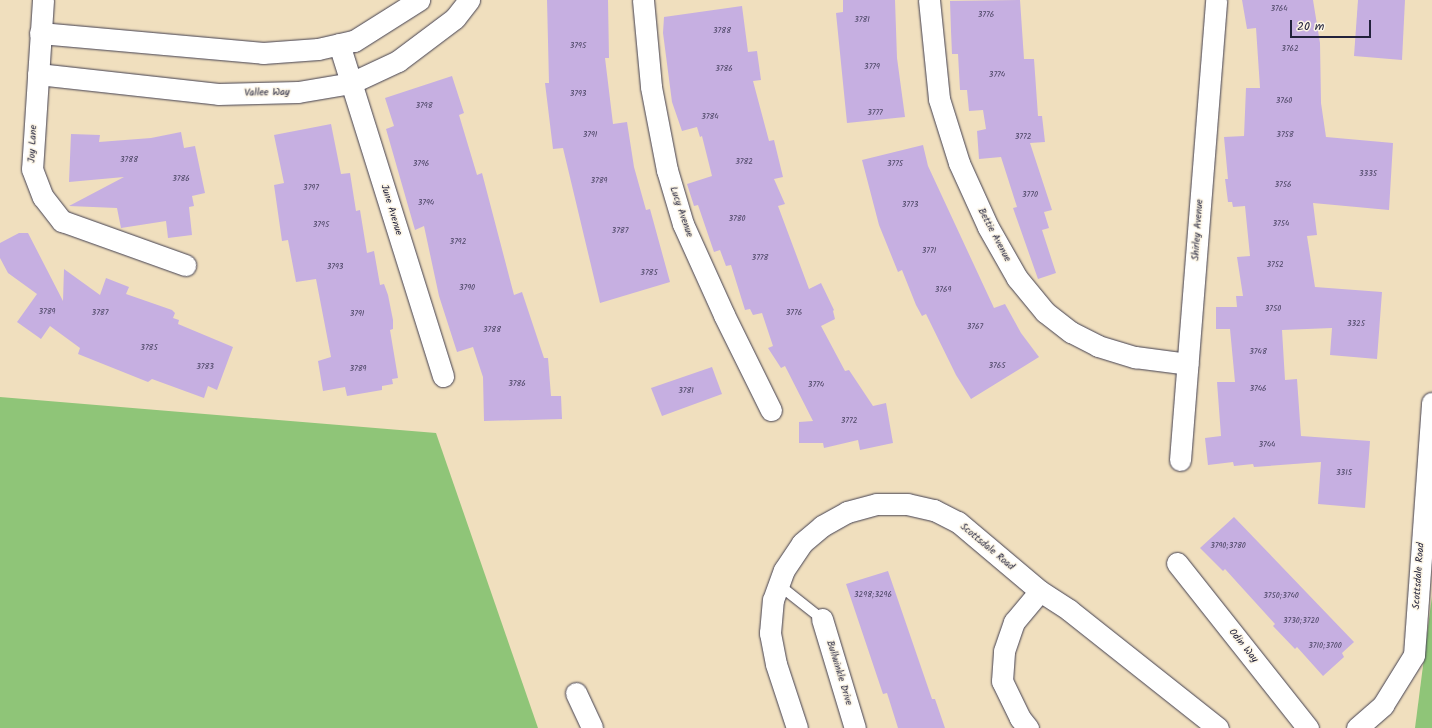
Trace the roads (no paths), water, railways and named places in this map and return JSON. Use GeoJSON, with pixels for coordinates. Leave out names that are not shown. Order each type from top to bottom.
{"type":"FeatureCollection","features":[{"type":"Feature","properties":{"kind":"street","name":"Joy Lane"},"geometry":{"type":"LineString","coordinates":[[43,0],[32,169],[43,198],[62,221],[185,265]]}},
{"type":"Feature","properties":{"kind":"street"},"geometry":{"type":"LineString","coordinates":[[40,33],[263,53],[318,49],[354,41],[419,0]]}},
{"type":"Feature","properties":{"kind":"street","name":"Vallee Way"},"geometry":{"type":"LineString","coordinates":[[38,74],[218,94],[298,92],[351,83],[398,61],[455,18],[469,0]]}},
{"type":"Feature","properties":{"kind":"street","name":"Lucy Avenue"},"geometry":{"type":"LineString","coordinates":[[643,0],[651,87],[667,170],[683,224],[724,315],[771,410]]}},
{"type":"Feature","properties":{"kind":"street","name":"Bettie Avenue"},"geometry":{"type":"LineString","coordinates":[[928,0],[939,99],[959,163],[988,227],[1017,278],[1045,312],[1071,332],[1091,342],[1135,357],[1188,364]]}},
{"type":"Feature","properties":{"kind":"street","name":"Shirley Avenue"},"geometry":{"type":"LineString","coordinates":[[1180,460],[1216,0]]}},
{"type":"Feature","properties":{"kind":"street","name":"June Avenue"},"geometry":{"type":"LineString","coordinates":[[339,44],[443,376]]}},
{"type":"Feature","properties":{"kind":"street","name":"Scottsdale Road"},"geometry":{"type":"LineString","coordinates":[[1358,728],[1383,705],[1414,655],[1432,403]]}},
{"type":"Feature","properties":{"kind":"street","name":"Scottsdale Road"},"geometry":{"type":"LineString","coordinates":[[797,728],[776,664],[770,633],[773,600],[784,570],[802,543],[822,526],[847,512],[877,504],[907,504],[934,510],[958,522],[1040,591],[1069,610],[1218,728]]}},
{"type":"Feature","properties":{"kind":"street","name":"Odin Way"},"geometry":{"type":"LineString","coordinates":[[1177,563],[1308,728]]}},
{"type":"Feature","properties":{"kind":"street"},"geometry":{"type":"LineString","coordinates":[[1028,728],[1020,718],[1002,681],[1004,651],[1014,622],[1040,591]]}},
{"type":"Feature","properties":{"kind":"street","name":"Bullwinkle Drive"},"geometry":{"type":"LineString","coordinates":[[822,618],[855,728]]}},
{"type":"Feature","properties":{"kind":"street"},"geometry":{"type":"LineString","coordinates":[[576,693],[592,728]]}},
{"type":"Feature","properties":{"kind":"lane"},"geometry":{"type":"LineString","coordinates":[[778,585],[822,618]]}}]}
